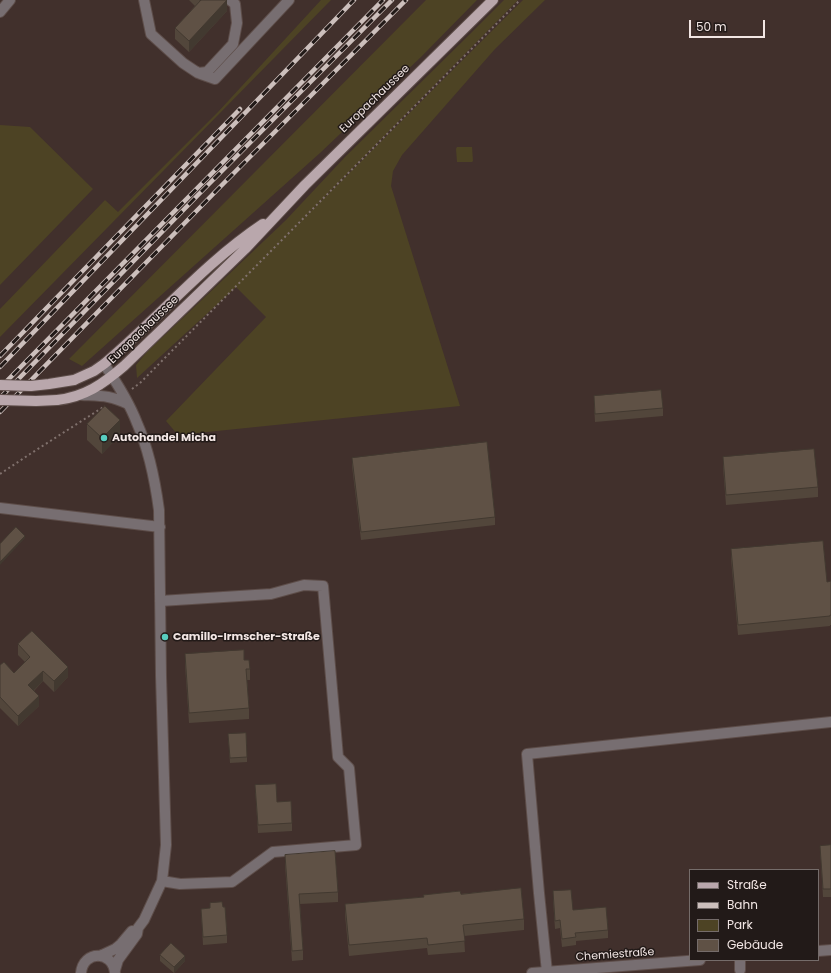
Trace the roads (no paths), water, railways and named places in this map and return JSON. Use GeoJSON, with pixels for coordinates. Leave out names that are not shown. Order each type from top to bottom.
{"type":"FeatureCollection","features":[{"type":"Feature","properties":{"kind":"main road","name":"Europachaussee"},"geometry":{"type":"LineString","coordinates":[[0,400],[36,401],[70,398],[81,395],[93,389],[112,376],[246,249],[275,216],[321,169],[493,0]]}},
{"type":"Feature","properties":{"kind":"main road","name":"Europachaussee"},"geometry":{"type":"LineString","coordinates":[[0,385],[31,386],[48,384],[74,380],[94,371],[104,364],[212,264],[251,232],[275,216]]}},
{"type":"Feature","properties":{"kind":"street"},"geometry":{"type":"LineString","coordinates":[[0,12],[10,0]]}},
{"type":"Feature","properties":{"kind":"street"},"geometry":{"type":"LineString","coordinates":[[144,0],[152,34],[183,63],[198,72],[215,79],[289,0]]}},
{"type":"Feature","properties":{"kind":"street"},"geometry":{"type":"LineString","coordinates":[[198,72],[207,72],[233,44],[237,23],[235,4],[230,0]]}},
{"type":"Feature","properties":{"kind":"street"},"geometry":{"type":"LineString","coordinates":[[104,364],[112,376],[120,397],[128,404],[138,424],[147,450],[157,492],[160,527],[161,676],[166,845],[162,881],[144,920],[138,928],[135,938],[118,960],[115,972]]}},
{"type":"Feature","properties":{"kind":"street"},"geometry":{"type":"LineString","coordinates":[[81,395],[120,397]]}},
{"type":"Feature","properties":{"kind":"street"},"geometry":{"type":"LineString","coordinates":[[1,508],[160,527]]}},
{"type":"Feature","properties":{"kind":"street"},"geometry":{"type":"LineString","coordinates":[[160,601],[271,594],[304,585],[323,586],[338,756],[349,768],[356,845],[274,852],[232,882],[180,884],[162,881]]}},
{"type":"Feature","properties":{"kind":"street"},"geometry":{"type":"LineString","coordinates":[[547,972],[527,754],[831,722]]}},
{"type":"Feature","properties":{"kind":"street"},"geometry":{"type":"LineString","coordinates":[[100,956],[115,949],[133,930],[138,928]]}},
{"type":"Feature","properties":{"kind":"street"},"geometry":{"type":"LineString","coordinates":[[819,951],[831,950]]}},
{"type":"Feature","properties":{"kind":"street"},"geometry":{"type":"LineString","coordinates":[[80,973],[85,962],[94,956],[100,956],[110,961],[115,972]]}},
{"type":"Feature","properties":{"kind":"street","name":"Chemiestraße"},"geometry":{"type":"LineString","coordinates":[[532,973],[689,961]]}},
{"type":"Feature","properties":{"kind":"railway"},"geometry":{"type":"LineString","coordinates":[[0,367],[354,0]]}},
{"type":"Feature","properties":{"kind":"railway"},"geometry":{"type":"LineString","coordinates":[[0,388],[383,0]]}},
{"type":"Feature","properties":{"kind":"railway"},"geometry":{"type":"LineString","coordinates":[[0,398],[199,194],[392,0]]}},
{"type":"Feature","properties":{"kind":"railway"},"geometry":{"type":"LineString","coordinates":[[0,412],[217,190],[406,0]]}},
{"type":"Feature","properties":{"kind":"railway"},"geometry":{"type":"LineString","coordinates":[[0,356],[240,109]]}},
{"type":"Feature","properties":{"kind":"place","name":"Autohandel Micha"},"geometry":{"type":"Point","coordinates":[104,438]}},
{"type":"Feature","properties":{"kind":"place","name":"Camillo-Irmscher-Straße"},"geometry":{"type":"Point","coordinates":[165,637]}}]}
